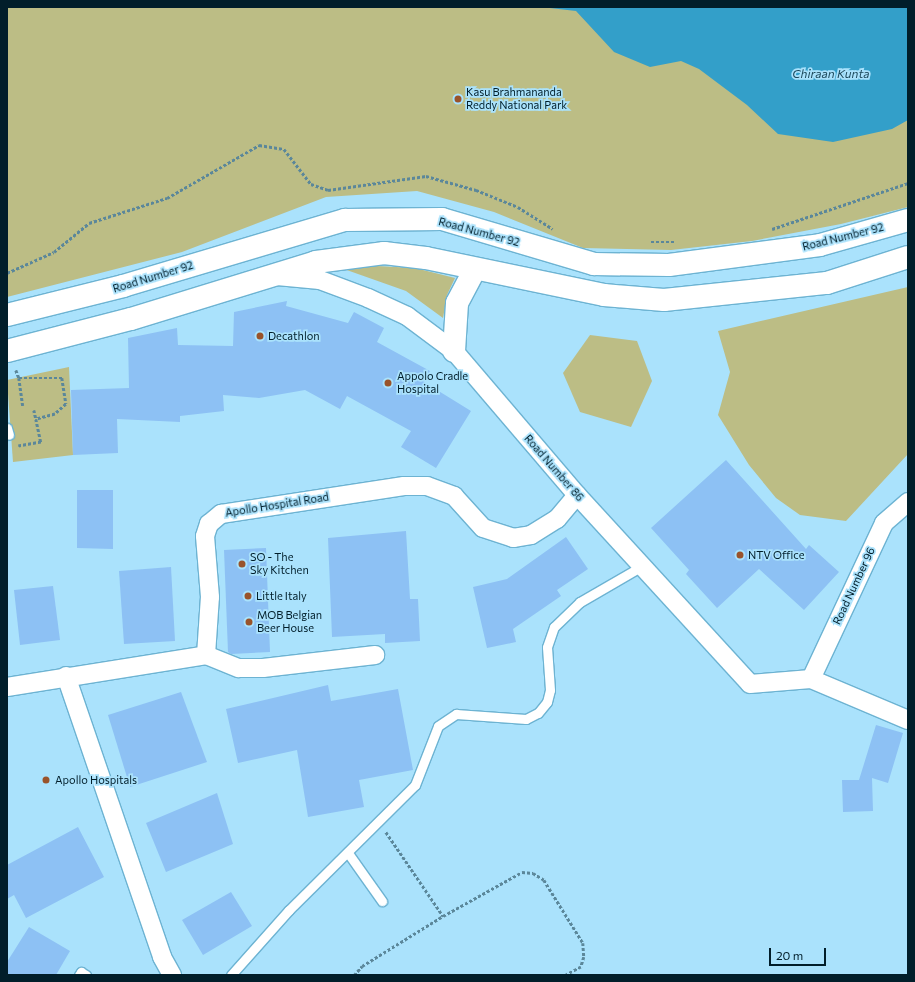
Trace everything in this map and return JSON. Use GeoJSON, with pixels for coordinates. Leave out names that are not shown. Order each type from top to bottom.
{"type":"FeatureCollection","features":[{"type":"Feature","properties":{"kind":"main road","name":"Road Number 92"},"geometry":{"type":"LineString","coordinates":[[7,315],[123,286],[345,220],[442,219],[594,264],[661,265],[820,245],[908,220]]}},
{"type":"Feature","properties":{"kind":"main road"},"geometry":{"type":"LineString","coordinates":[[8,351],[131,319],[316,262],[384,253],[475,269],[604,295],[664,300],[820,284],[908,257]]}},
{"type":"Feature","properties":{"kind":"main road"},"geometry":{"type":"LineString","coordinates":[[454,351],[457,303],[475,269]]}},
{"type":"Feature","properties":{"kind":"street","name":"Road Number 86"},"geometry":{"type":"LineString","coordinates":[[274,276],[320,280],[368,298],[407,316],[454,351],[577,495],[750,684],[811,679]]}},
{"type":"Feature","properties":{"kind":"street","name":"Apollo Hospital Road"},"geometry":{"type":"LineString","coordinates":[[206,655],[210,597],[205,536],[209,524],[220,514],[404,486],[427,486],[454,496],[483,528],[513,538],[531,535],[557,519],[577,495]]}},
{"type":"Feature","properties":{"kind":"street","name":"Road Number 96"},"geometry":{"type":"LineString","coordinates":[[811,679],[884,523],[908,502]]}},
{"type":"Feature","properties":{"kind":"street"},"geometry":{"type":"LineString","coordinates":[[7,687],[66,676],[206,655],[239,668],[264,668],[375,655]]}},
{"type":"Feature","properties":{"kind":"street"},"geometry":{"type":"LineString","coordinates":[[66,676],[162,957],[172,975]]}},
{"type":"Feature","properties":{"kind":"street"},"geometry":{"type":"LineString","coordinates":[[811,679],[908,720]]}},
{"type":"Feature","properties":{"kind":"lane"},"geometry":{"type":"LineString","coordinates":[[231,975],[289,910],[415,785],[438,726],[445,719],[465,713],[526,719],[538,713],[547,702],[550,690],[547,647],[554,627],[580,602],[642,566]]}},
{"type":"Feature","properties":{"kind":"lane"},"geometry":{"type":"LineString","coordinates":[[348,853],[382,900]]}},
{"type":"Feature","properties":{"kind":"lane"},"geometry":{"type":"LineString","coordinates":[[79,975],[81,972],[86,975]]}},
{"type":"Feature","properties":{"kind":"path"},"geometry":{"type":"LineString","coordinates":[[8,351],[19,378],[22,406]]}},
{"type":"Feature","properties":{"kind":"path"},"geometry":{"type":"LineString","coordinates":[[19,378],[62,378],[66,404],[55,414],[36,419]]}},
{"type":"Feature","properties":{"kind":"path"},"geometry":{"type":"LineString","coordinates":[[15,447],[41,442],[34,410]]}},
{"type":"Feature","properties":{"kind":"path"},"geometry":{"type":"LineString","coordinates":[[379,822],[443,916]]}},
{"type":"Feature","properties":{"kind":"path"},"geometry":{"type":"LineString","coordinates":[[354,975],[362,966],[443,916],[522,872],[533,873],[544,880],[583,943],[584,957],[581,967],[566,975]]}},
{"type":"Feature","properties":{"kind":"green space","name":"Kasu Brahmananda Reddy National Park"},"geometry":{"type":"Polygon","coordinates":[[[7,7],[908,7],[908,207],[841,224],[752,241],[671,250],[583,248],[494,212],[417,191],[326,197],[182,252],[7,297],[7,7]]]}},
{"type":"Feature","properties":{"kind":"green space"},"geometry":{"type":"Polygon","coordinates":[[[377,266],[415,268],[455,278],[447,295],[443,318],[406,291],[341,268],[377,266]]]}},
{"type":"Feature","properties":{"kind":"green space"},"geometry":{"type":"Polygon","coordinates":[[[908,287],[908,454],[846,521],[800,515],[776,498],[749,465],[718,415],[730,372],[718,331],[908,287]]]}},
{"type":"Feature","properties":{"kind":"green space"},"geometry":{"type":"Polygon","coordinates":[[[590,335],[637,341],[652,381],[631,427],[580,412],[563,373],[590,335]]]}},
{"type":"Feature","properties":{"kind":"green space"},"geometry":{"type":"Polygon","coordinates":[[[69,367],[73,455],[13,462],[7,380],[69,367]]]}},
{"type":"Feature","properties":{"kind":"water","name":"Chiraan Kunta"},"geometry":{"type":"Polygon","coordinates":[[[541,7],[908,7],[908,120],[892,129],[833,142],[778,134],[747,105],[699,69],[681,61],[650,67],[614,52],[576,11],[541,7]]]}},
{"type":"Feature","properties":{"kind":"building"},"geometry":{"type":"Polygon","coordinates":[[[287,301],[286,306],[348,323],[354,312],[384,328],[377,342],[430,371],[424,382],[471,411],[436,468],[401,447],[411,431],[347,396],[340,409],[305,390],[259,398],[223,395],[224,411],[180,416],[180,422],[117,419],[118,453],[73,455],[71,390],[129,388],[128,338],[177,328],[178,345],[233,346],[234,312],[287,301]]]}},
{"type":"Feature","properties":{"kind":"building"},"geometry":{"type":"Polygon","coordinates":[[[726,460],[806,549],[809,545],[839,572],[804,610],[759,569],[717,608],[686,574],[689,570],[651,528],[726,460]]]}},
{"type":"Feature","properties":{"kind":"building"},"geometry":{"type":"Polygon","coordinates":[[[77,490],[113,490],[113,549],[77,548],[77,490]]]}},
{"type":"Feature","properties":{"kind":"building"},"geometry":{"type":"Polygon","coordinates":[[[406,531],[410,599],[418,599],[420,641],[385,643],[385,634],[332,637],[328,538],[406,531]]]}},
{"type":"Feature","properties":{"kind":"building"},"geometry":{"type":"Polygon","coordinates":[[[566,537],[588,569],[557,590],[561,596],[513,629],[516,642],[487,648],[473,587],[507,579],[566,537]]]}},
{"type":"Feature","properties":{"kind":"building"},"geometry":{"type":"Polygon","coordinates":[[[266,548],[270,652],[231,654],[228,652],[224,550],[266,548]]]}},
{"type":"Feature","properties":{"kind":"building"},"geometry":{"type":"Polygon","coordinates":[[[171,567],[175,641],[124,644],[119,571],[171,567]]]}},
{"type":"Feature","properties":{"kind":"building"},"geometry":{"type":"Polygon","coordinates":[[[53,586],[60,640],[20,645],[14,590],[53,586]]]}},
{"type":"Feature","properties":{"kind":"building"},"geometry":{"type":"Polygon","coordinates":[[[328,685],[331,701],[398,689],[413,770],[359,780],[364,807],[308,817],[297,750],[238,763],[226,709],[328,685]]]}},
{"type":"Feature","properties":{"kind":"building"},"geometry":{"type":"Polygon","coordinates":[[[181,692],[207,762],[130,787],[108,715],[181,692]]]}},
{"type":"Feature","properties":{"kind":"building"},"geometry":{"type":"Polygon","coordinates":[[[876,725],[903,733],[888,783],[872,778],[873,811],[843,812],[842,780],[859,780],[876,725]]]}},
{"type":"Feature","properties":{"kind":"building"},"geometry":{"type":"Polygon","coordinates":[[[217,793],[233,844],[166,872],[146,823],[217,793]]]}},
{"type":"Feature","properties":{"kind":"building"},"geometry":{"type":"Polygon","coordinates":[[[78,827],[104,877],[26,918],[14,895],[7,899],[7,865],[78,827]]]}},
{"type":"Feature","properties":{"kind":"building"},"geometry":{"type":"Polygon","coordinates":[[[231,892],[252,926],[203,955],[182,920],[231,892]]]}},
{"type":"Feature","properties":{"kind":"building"},"geometry":{"type":"Polygon","coordinates":[[[29,927],[70,951],[56,975],[7,975],[7,962],[29,927]]]}},
{"type":"Feature","properties":{"kind":"place","name":"Kasu Brahmananda Reddy National Park"},"geometry":{"type":"Point","coordinates":[458,99]}},
{"type":"Feature","properties":{"kind":"place","name":"Decathlon"},"geometry":{"type":"Point","coordinates":[260,336]}},
{"type":"Feature","properties":{"kind":"place","name":"Appolo Cradle Hospital"},"geometry":{"type":"Point","coordinates":[388,383]}},
{"type":"Feature","properties":{"kind":"place","name":"NTV Office"},"geometry":{"type":"Point","coordinates":[740,555]}},
{"type":"Feature","properties":{"kind":"place","name":"SO - The Sky Kitchen"},"geometry":{"type":"Point","coordinates":[242,564]}},
{"type":"Feature","properties":{"kind":"place","name":"Little Italy"},"geometry":{"type":"Point","coordinates":[248,596]}},
{"type":"Feature","properties":{"kind":"place","name":"MOB Belgian Beer House"},"geometry":{"type":"Point","coordinates":[249,622]}},
{"type":"Feature","properties":{"kind":"place","name":"Apollo Hospitals"},"geometry":{"type":"Point","coordinates":[46,780]}}]}
